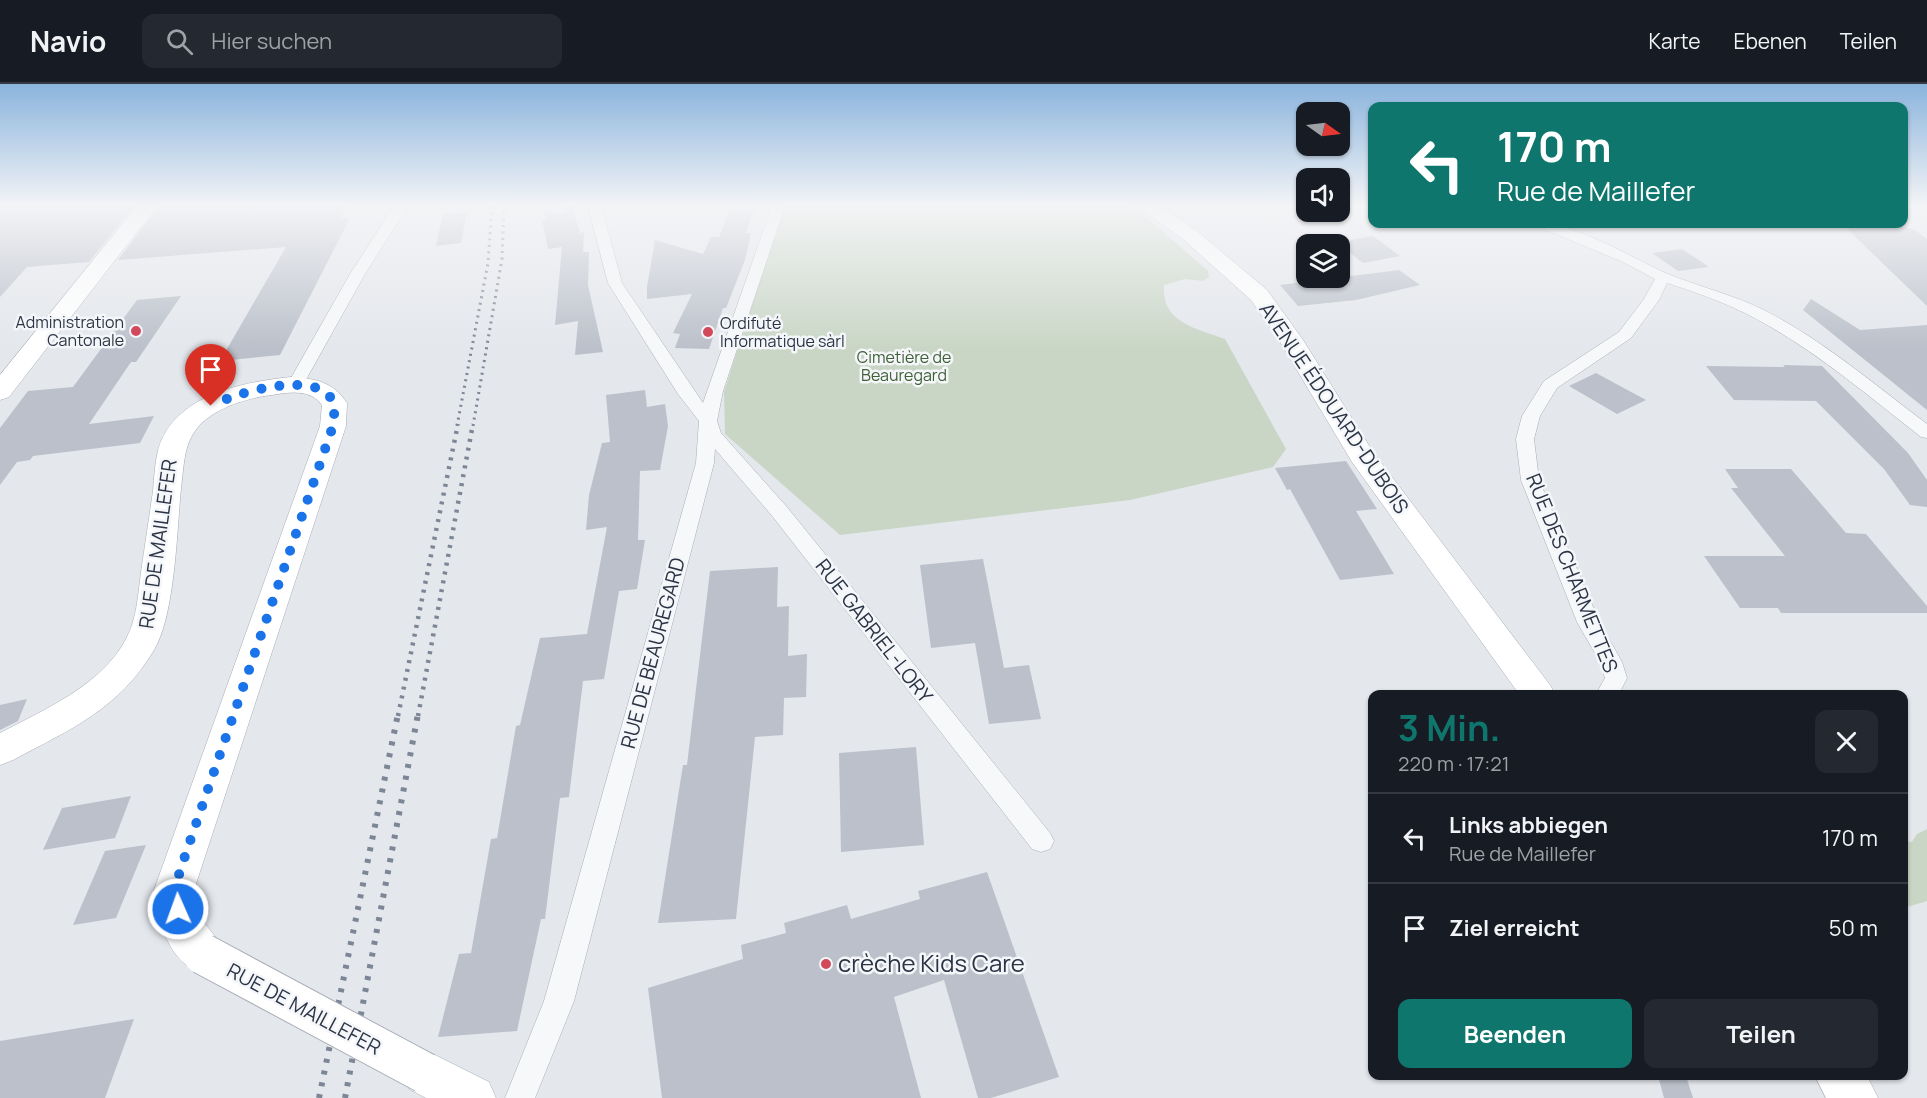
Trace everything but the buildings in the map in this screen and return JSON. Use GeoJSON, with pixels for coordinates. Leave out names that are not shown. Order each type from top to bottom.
{"type":"FeatureCollection","features":[{"type":"Feature","properties":{"kind":"street"},"geometry":{"type":"LineString","coordinates":[[0,392],[110,253]]}},
{"type":"Feature","properties":{"kind":"street"},"geometry":{"type":"LineString","coordinates":[[295,386],[312,361],[353,283],[373,253]]}},
{"type":"Feature","properties":{"kind":"street","name":"RUE GABRIEL-LORY"},"geometry":{"type":"LineString","coordinates":[[607,253],[615,283],[687,394],[708,421],[712,434],[723,450],[780,512],[1041,841]]}},
{"type":"Feature","properties":{"kind":"street","name":"RUE DE BEAUREGARD"},"geometry":{"type":"LineString","coordinates":[[520,1098],[559,1001],[705,463],[708,421],[714,390],[762,253]]}},
{"type":"Feature","properties":{"kind":"street","name":"AVENUE ÉDOUARD-DUBOIS"},"geometry":{"type":"LineString","coordinates":[[1211,253],[1259,295],[1291,340],[1362,456],[1535,690]]}},
{"type":"Feature","properties":{"kind":"street"},"geometry":{"type":"LineString","coordinates":[[1622,253],[1663,277],[1715,294],[1772,321],[1820,351],[1927,433]]}},
{"type":"Feature","properties":{"kind":"street","name":"RUE DES CHARMETTES"},"geometry":{"type":"LineString","coordinates":[[1610,690],[1616,678],[1611,662],[1588,622],[1530,480],[1525,439],[1531,416],[1550,385],[1625,335],[1651,300],[1663,277]]}},
{"type":"Feature","properties":{"kind":"street","name":"RUE DE MAILLEFER"},"geometry":{"type":"LineString","coordinates":[[0,750],[78,709],[121,672],[142,642],[152,610],[172,449],[180,430],[199,413],[223,399],[266,387],[295,386],[318,389],[329,395],[334,404],[333,426],[174,890],[182,928],[202,954],[473,1098]]}},
{"type":"Feature","properties":{"kind":"street"},"geometry":{"type":"LineString","coordinates":[[1841,1080],[1855,1098]]}},
{"type":"Feature","properties":{"kind":"green space","name":"Cimetière de Beauregard"},"geometry":{"type":"Polygon","coordinates":[[[769,253],[1188,253],[1208,271],[1209,277],[1203,281],[1185,279],[1164,285],[1168,308],[1182,322],[1225,339],[1286,449],[1273,467],[1130,500],[840,535],[725,434],[724,392],[769,253]]]}},
{"type":"Feature","properties":{"kind":"green space"},"geometry":{"type":"Polygon","coordinates":[[[1927,829],[1927,901],[1908,907],[1908,842],[1912,842],[1917,834],[1927,829]]]}},
{"type":"Feature","properties":{"kind":"railway"},"geometry":{"type":"LineString","coordinates":[[457,426],[489,253]]}},
{"type":"Feature","properties":{"kind":"railway"},"geometry":{"type":"LineString","coordinates":[[473,426],[502,253]]}},
{"type":"Feature","properties":{"kind":"railway"},"geometry":{"type":"LineString","coordinates":[[398,716],[458,424]]}},
{"type":"Feature","properties":{"kind":"railway"},"geometry":{"type":"LineString","coordinates":[[418,716],[473,424]]}},
{"type":"Feature","properties":{"kind":"railway"},"geometry":{"type":"LineString","coordinates":[[319,1098],[398,714]]}},
{"type":"Feature","properties":{"kind":"railway"},"geometry":{"type":"LineString","coordinates":[[345,1098],[418,714]]}},
{"type":"Feature","properties":{"kind":"place","name":"Administration Cantonale"},"geometry":{"type":"Point","coordinates":[136,331]}},
{"type":"Feature","properties":{"kind":"place","name":"Ordifuté Informatique sàrl"},"geometry":{"type":"Point","coordinates":[708,332]}},
{"type":"Feature","properties":{"kind":"place","name":"crèche Kids Care"},"geometry":{"type":"Point","coordinates":[826,964]}},
{"type":"Feature","properties":{"kind":"route"},"geometry":{"type":"LineString","coordinates":[[178,909],[174,890],[333,426],[334,404],[329,395],[318,389],[274,386],[249,390],[211,406]]}}]}
